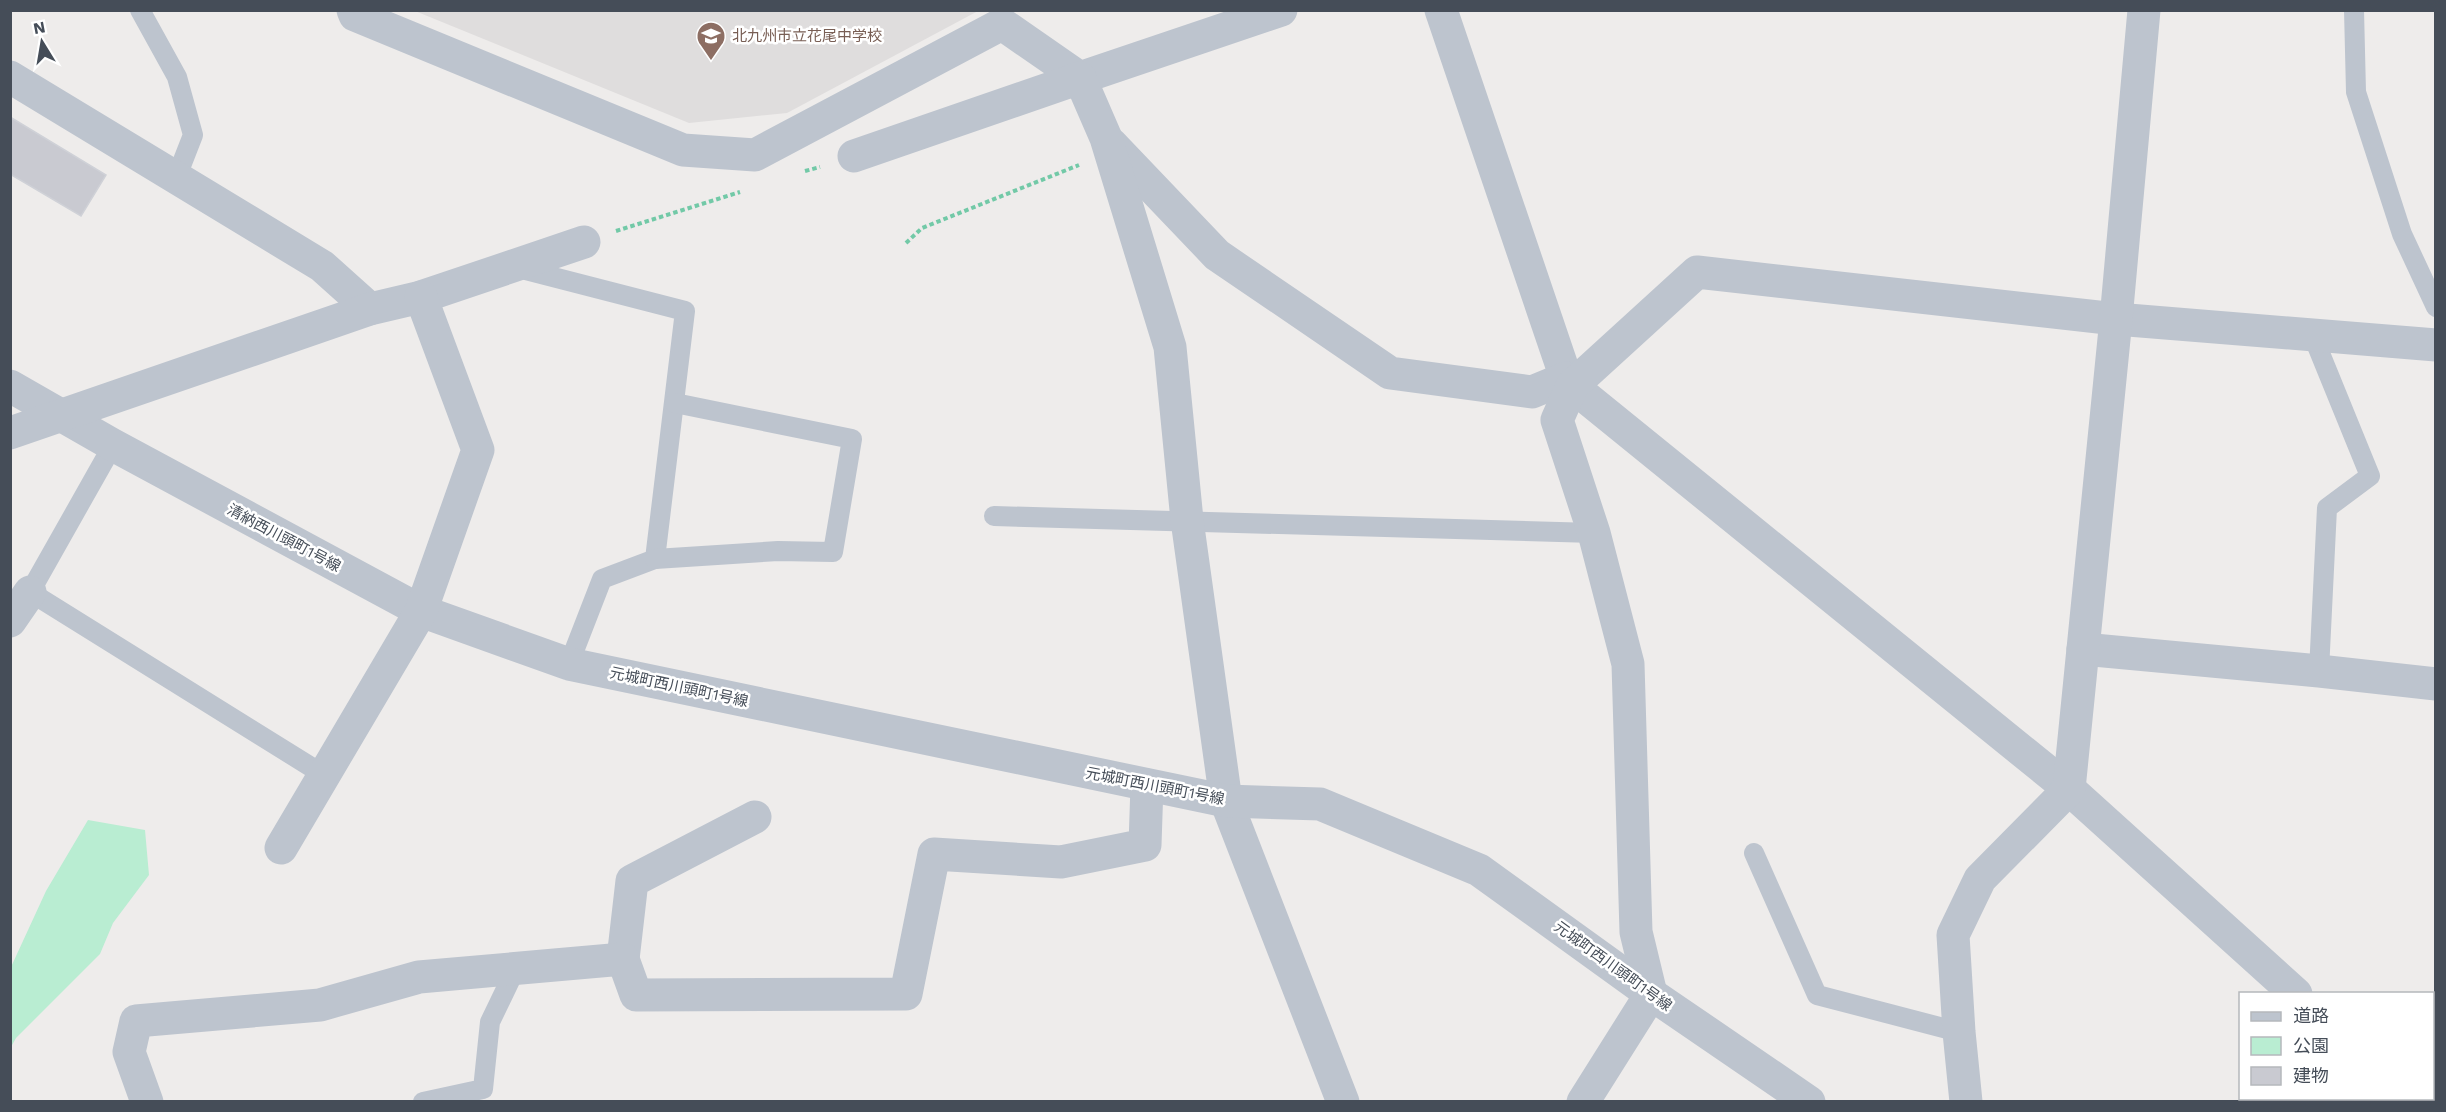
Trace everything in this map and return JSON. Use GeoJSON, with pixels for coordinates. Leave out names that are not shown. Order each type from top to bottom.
{"type":"FeatureCollection","features":[{"type":"Feature","properties":{"kind":"street"},"geometry":{"type":"LineString","coordinates":[[353,10],[355,15],[683,150],[754,154],[1002,24],[1080,78],[1108,145],[1170,347],[1186,520],[1226,801],[1343,1101]]}},
{"type":"Feature","properties":{"kind":"street"},"geometry":{"type":"LineString","coordinates":[[854,156],[1281,10]]}},
{"type":"Feature","properties":{"kind":"street"},"geometry":{"type":"LineString","coordinates":[[1441,10],[1569,382],[2069,789],[2295,992]]}},
{"type":"Feature","properties":{"kind":"street"},"geometry":{"type":"LineString","coordinates":[[1966,1101],[1953,935],[1980,879],[2069,789],[2144,10]]}},
{"type":"Feature","properties":{"kind":"street"},"geometry":{"type":"LineString","coordinates":[[10,78],[322,266],[370,309]]}},
{"type":"Feature","properties":{"kind":"street"},"geometry":{"type":"LineString","coordinates":[[1108,145],[1216,255],[1390,373],[1532,392],[1569,382],[1696,272],[2116,319],[2436,345]]}},
{"type":"Feature","properties":{"kind":"street"},"geometry":{"type":"LineString","coordinates":[[10,433],[370,309],[421,297],[584,242]]}},
{"type":"Feature","properties":{"kind":"street"},"geometry":{"type":"LineString","coordinates":[[281,848],[421,611],[478,450],[421,297]]}},
{"type":"Feature","properties":{"kind":"street"},"geometry":{"type":"LineString","coordinates":[[1569,382],[1557,420],[1594,533],[1628,664],[1636,932],[1651,994],[1583,1101]]}},
{"type":"Feature","properties":{"kind":"street","name":"清納西川頭町1号線"},"geometry":{"type":"LineString","coordinates":[[10,386],[113,445],[421,611],[569,664]]}},
{"type":"Feature","properties":{"kind":"street"},"geometry":{"type":"LineString","coordinates":[[10,621],[30,592]]}},
{"type":"Feature","properties":{"kind":"street"},"geometry":{"type":"LineString","coordinates":[[2083,649],[2436,684]]}},
{"type":"Feature","properties":{"kind":"street","name":"元城町西川頭町1号線"},"geometry":{"type":"LineString","coordinates":[[569,664],[1226,801],[1320,804],[1479,870],[1651,994],[1809,1101]]}},
{"type":"Feature","properties":{"kind":"street"},"geometry":{"type":"LineString","coordinates":[[755,817],[632,881],[623,959],[636,995],[906,994],[934,854],[1061,862],[1144,845],[1147,785]]}},
{"type":"Feature","properties":{"kind":"street"},"geometry":{"type":"LineString","coordinates":[[147,1101],[129,1052],[136,1021],[320,1005],[418,977],[623,959]]}},
{"type":"Feature","properties":{"kind":"lane"},"geometry":{"type":"LineString","coordinates":[[140,10],[177,78],[193,135],[177,177]]}},
{"type":"Feature","properties":{"kind":"lane"},"geometry":{"type":"LineString","coordinates":[[2354,10],[2356,92],[2402,234],[2436,307]]}},
{"type":"Feature","properties":{"kind":"lane"},"geometry":{"type":"LineString","coordinates":[[512,266],[685,311],[655,560]]}},
{"type":"Feature","properties":{"kind":"lane"},"geometry":{"type":"LineString","coordinates":[[2313,336],[2370,476],[2327,508],[2319,671]]}},
{"type":"Feature","properties":{"kind":"lane"},"geometry":{"type":"LineString","coordinates":[[569,664],[602,579],[655,560],[778,551],[833,552],[852,439],[675,403]]}},
{"type":"Feature","properties":{"kind":"lane"},"geometry":{"type":"LineString","coordinates":[[113,445],[30,592],[324,775]]}},
{"type":"Feature","properties":{"kind":"lane"},"geometry":{"type":"LineString","coordinates":[[994,516],[1594,533]]}},
{"type":"Feature","properties":{"kind":"lane"},"geometry":{"type":"LineString","coordinates":[[1754,853],[1817,994],[1959,1032]]}},
{"type":"Feature","properties":{"kind":"lane"},"geometry":{"type":"LineString","coordinates":[[423,1101],[483,1089],[490,1022],[516,968]]}},
{"type":"Feature","properties":{"kind":"path"},"geometry":{"type":"LineString","coordinates":[[906,243],[922,228],[1108,145]]}},
{"type":"Feature","properties":{"kind":"path"},"geometry":{"type":"LineString","coordinates":[[798,173],[854,156]]}},
{"type":"Feature","properties":{"kind":"path"},"geometry":{"type":"LineString","coordinates":[[584,242],[742,191]]}},
{"type":"Feature","properties":{"kind":"shaded area","name":"北九州市立花尾中学校"},"geometry":{"type":"Polygon","coordinates":[[[415,11],[978,11],[787,113],[689,123],[415,11]]]}},
{"type":"Feature","properties":{"kind":"green space"},"geometry":{"type":"Polygon","coordinates":[[[88,820],[145,830],[149,875],[113,923],[100,954],[16,1038],[11,1047],[11,967],[46,891],[88,820]]]}},
{"type":"Feature","properties":{"kind":"building"},"geometry":{"type":"Polygon","coordinates":[[[10,117],[106,175],[81,216],[10,174],[10,117]]]}},
{"type":"Feature","properties":{"kind":"place","name":"北九州市立花尾中学校"},"geometry":{"type":"Point","coordinates":[711,62]}}]}
